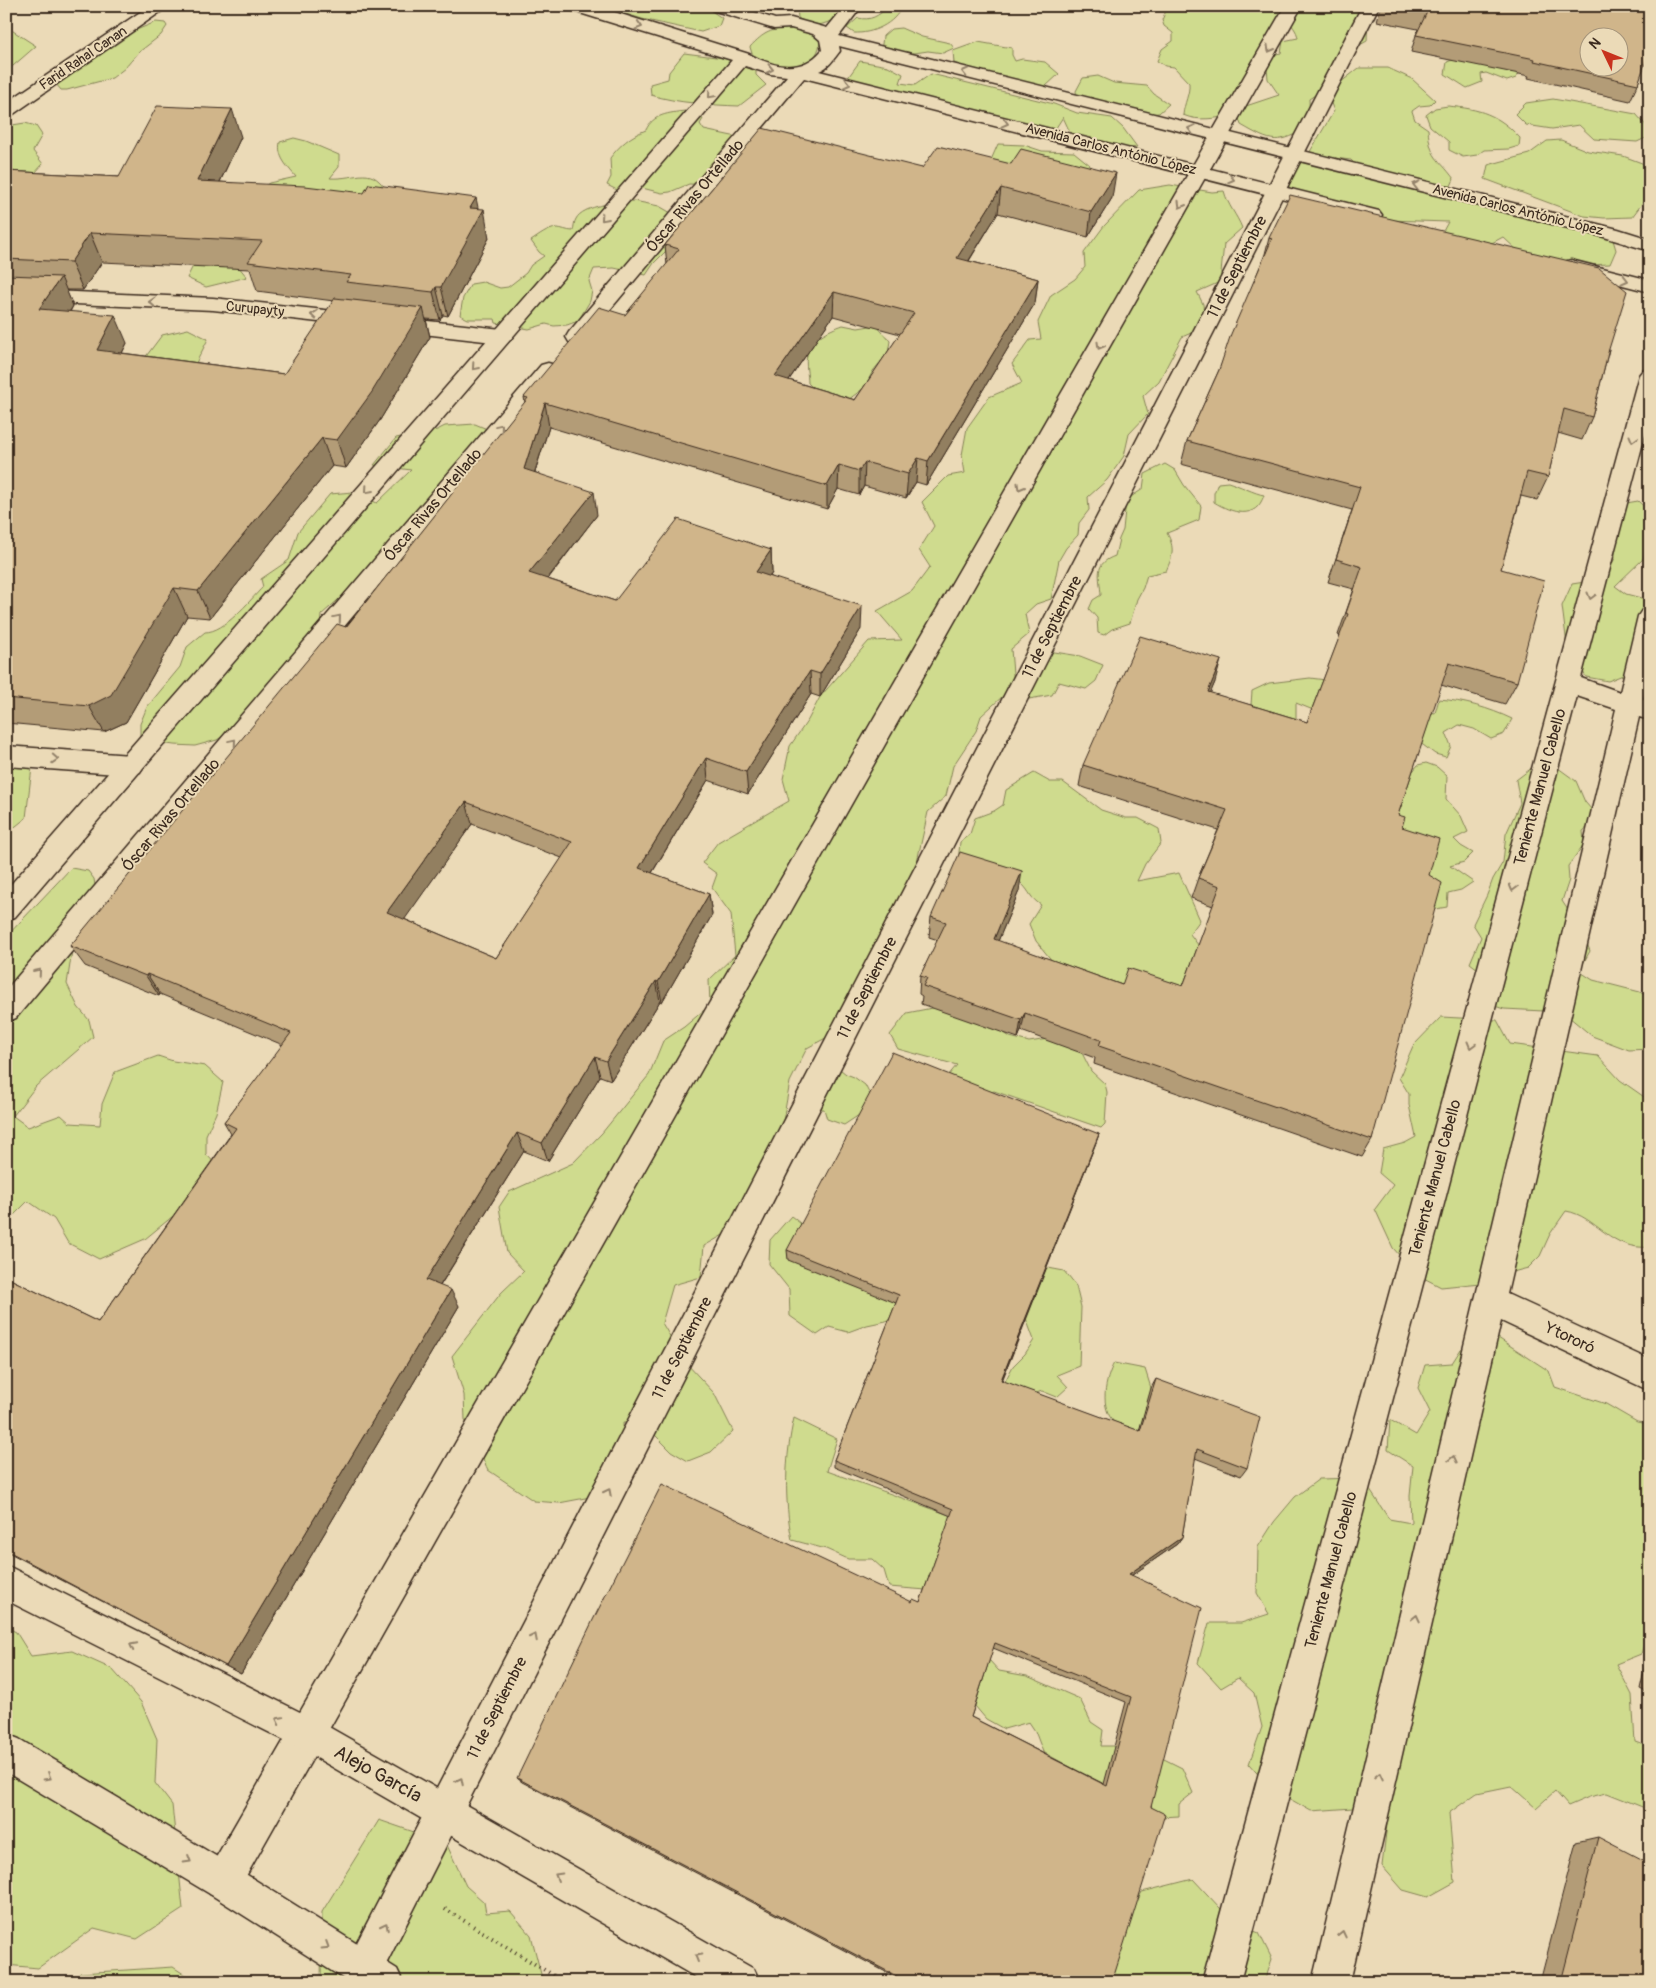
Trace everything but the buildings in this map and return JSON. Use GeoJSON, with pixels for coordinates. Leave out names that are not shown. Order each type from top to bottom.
{"type":"FeatureCollection","features":[{"type":"Feature","properties":{"kind":"street","name":"Farid Rahal Canan"},"geometry":{"type":"LineString","coordinates":[[6,111],[160,6]]}},
{"type":"Feature","properties":{"kind":"street","name":"Avenida Carlos António López"},"geometry":{"type":"LineString","coordinates":[[576,6],[746,45],[754,65],[774,71],[800,72],[1392,220]]}},
{"type":"Feature","properties":{"kind":"street","name":"Avenida Carlos António López"},"geometry":{"type":"LineString","coordinates":[[718,6],[774,24],[791,23],[819,30],[828,38],[1611,233],[1650,245]]}},
{"type":"Feature","properties":{"kind":"street"},"geometry":{"type":"LineString","coordinates":[[6,908],[502,336],[746,45],[755,31],[774,24],[789,6]]}},
{"type":"Feature","properties":{"kind":"street","name":"Óscar Rivas Ortellado"},"geometry":{"type":"LineString","coordinates":[[6,1010],[800,72],[819,65],[831,51],[828,38],[854,6]]}},
{"type":"Feature","properties":{"kind":"street"},"geometry":{"type":"LineString","coordinates":[[223,1881],[1294,6]]}},
{"type":"Feature","properties":{"kind":"street","name":"11 de Septiembre"},"geometry":{"type":"LineString","coordinates":[[374,1976],[406,1886],[1371,6]]}},
{"type":"Feature","properties":{"kind":"street"},"geometry":{"type":"LineString","coordinates":[[1554,262],[1650,286]]}},
{"type":"Feature","properties":{"kind":"street","name":"Curupayty"},"geometry":{"type":"LineString","coordinates":[[6,295],[213,304],[502,336]]}},
{"type":"Feature","properties":{"kind":"street","name":"Teniente Manuel Cabello"},"geometry":{"type":"LineString","coordinates":[[1222,1982],[1650,375]]}},
{"type":"Feature","properties":{"kind":"street"},"geometry":{"type":"LineString","coordinates":[[1331,1982],[1490,1301],[1640,707],[1650,616]]}},
{"type":"Feature","properties":{"kind":"street"},"geometry":{"type":"LineString","coordinates":[[1567,683],[1640,707]]}},
{"type":"Feature","properties":{"kind":"street"},"geometry":{"type":"LineString","coordinates":[[6,756],[131,765]]}},
{"type":"Feature","properties":{"kind":"street","name":"Ytororó"},"geometry":{"type":"LineString","coordinates":[[1490,1301],[1650,1376]]}},
{"type":"Feature","properties":{"kind":"street","name":"Alejo García"},"geometry":{"type":"LineString","coordinates":[[6,1582],[308,1734],[740,1982]]}},
{"type":"Feature","properties":{"kind":"street"},"geometry":{"type":"LineString","coordinates":[[6,1752],[223,1881],[374,1976]]}},
{"type":"Feature","properties":{"kind":"path"},"geometry":{"type":"LineString","coordinates":[[406,1886],[564,1982]]}},
{"type":"Feature","properties":{"kind":"green space"},"geometry":{"type":"Polygon","coordinates":[[[600,6],[704,6],[722,18],[719,26],[701,32],[642,19],[600,6]]]}},
{"type":"Feature","properties":{"kind":"green space"},"geometry":{"type":"Polygon","coordinates":[[[797,6],[842,6],[832,21],[813,27],[798,18],[797,6]]]}},
{"type":"Feature","properties":{"kind":"green space"},"geometry":{"type":"Polygon","coordinates":[[[886,6],[902,6],[894,18],[882,27],[861,33],[854,33],[847,28],[858,18],[867,19],[878,15],[888,7],[886,6]]]}},
{"type":"Feature","properties":{"kind":"green space"},"geometry":{"type":"Polygon","coordinates":[[[1168,6],[1366,6],[1368,12],[1367,41],[1336,58],[1332,84],[1309,99],[1310,127],[1290,137],[1275,140],[1261,136],[1241,125],[1236,110],[1233,115],[1214,118],[1202,119],[1183,115],[1189,83],[1174,67],[1165,66],[1157,61],[1162,49],[1173,41],[1173,33],[1164,26],[1162,20],[1168,6]],[[1287,18],[1266,56],[1281,53],[1283,41],[1298,38],[1287,18]],[[1266,57],[1237,109],[1279,95],[1268,79],[1266,57]]]}},
{"type":"Feature","properties":{"kind":"green space"},"geometry":{"type":"Polygon","coordinates":[[[156,22],[165,23],[167,26],[161,35],[139,52],[125,68],[112,78],[67,90],[61,90],[56,84],[129,33],[156,22]]]}},
{"type":"Feature","properties":{"kind":"green space"},"geometry":{"type":"Polygon","coordinates":[[[791,28],[809,33],[820,40],[816,54],[806,64],[791,67],[776,66],[753,57],[750,47],[760,38],[773,30],[791,28]]]}},
{"type":"Feature","properties":{"kind":"green space"},"geometry":{"type":"Polygon","coordinates":[[[901,28],[922,37],[950,43],[954,48],[943,53],[928,51],[895,56],[881,52],[883,36],[891,29],[901,28]]]}},
{"type":"Feature","properties":{"kind":"green space"},"geometry":{"type":"Polygon","coordinates":[[[6,29],[10,29],[36,46],[6,72],[6,29]]]}},
{"type":"Feature","properties":{"kind":"green space"},"geometry":{"type":"Polygon","coordinates":[[[978,42],[1012,48],[1012,55],[1015,61],[1022,59],[1045,62],[1059,74],[1045,87],[979,73],[954,63],[953,51],[978,42]]]}},
{"type":"Feature","properties":{"kind":"green space"},"geometry":{"type":"Polygon","coordinates":[[[684,53],[724,58],[756,71],[756,75],[766,85],[739,106],[683,102],[651,95],[650,84],[668,79],[669,72],[684,53]]]}},
{"type":"Feature","properties":{"kind":"green space"},"geometry":{"type":"Polygon","coordinates":[[[1455,59],[1520,72],[1516,78],[1507,81],[1486,73],[1481,74],[1482,82],[1467,88],[1445,74],[1447,62],[1455,59]]]}},
{"type":"Feature","properties":{"kind":"green space"},"geometry":{"type":"Polygon","coordinates":[[[860,61],[888,66],[903,74],[900,83],[915,85],[931,74],[1054,104],[1077,113],[1112,118],[1123,128],[1137,147],[1115,150],[1073,139],[1063,117],[1052,134],[844,83],[860,61]]]}},
{"type":"Feature","properties":{"kind":"green space"},"geometry":{"type":"Polygon","coordinates":[[[1359,68],[1388,68],[1412,79],[1435,100],[1430,105],[1419,106],[1412,111],[1415,120],[1428,129],[1433,152],[1454,179],[1451,186],[1440,188],[1611,233],[1616,250],[1610,264],[1570,266],[1520,253],[1503,237],[1488,245],[1442,233],[1448,222],[1388,220],[1291,195],[1286,174],[1293,162],[1342,164],[1358,168],[1351,160],[1308,155],[1334,111],[1327,93],[1359,68]]]}},
{"type":"Feature","properties":{"kind":"green space"},"geometry":{"type":"Polygon","coordinates":[[[1098,76],[1114,83],[1147,86],[1154,94],[1169,104],[1159,113],[1140,115],[1095,111],[1077,100],[1076,91],[1083,78],[1098,76]]]}},
{"type":"Feature","properties":{"kind":"green space"},"geometry":{"type":"Polygon","coordinates":[[[1553,99],[1636,114],[1650,130],[1650,136],[1637,142],[1594,139],[1579,125],[1552,129],[1526,125],[1515,114],[1526,103],[1553,99]]]}},
{"type":"Feature","properties":{"kind":"green space"},"geometry":{"type":"Polygon","coordinates":[[[1448,106],[1479,111],[1496,118],[1520,138],[1519,146],[1509,149],[1484,150],[1477,155],[1463,157],[1449,150],[1449,142],[1430,126],[1426,115],[1435,108],[1448,106]]]}},
{"type":"Feature","properties":{"kind":"green space"},"geometry":{"type":"Polygon","coordinates":[[[685,111],[703,119],[700,124],[704,130],[737,137],[752,143],[722,180],[713,185],[689,184],[670,192],[662,193],[642,188],[617,190],[607,185],[611,177],[610,158],[622,145],[630,138],[646,130],[657,117],[685,111]]]}},
{"type":"Feature","properties":{"kind":"green space"},"geometry":{"type":"Polygon","coordinates":[[[25,123],[36,126],[42,135],[33,151],[43,164],[34,174],[6,177],[6,126],[25,123]]]}},
{"type":"Feature","properties":{"kind":"green space"},"geometry":{"type":"Polygon","coordinates":[[[294,138],[339,155],[339,167],[330,178],[370,176],[377,179],[389,196],[256,191],[269,183],[296,177],[281,157],[279,147],[280,142],[294,138]]]}},
{"type":"Feature","properties":{"kind":"green space"},"geometry":{"type":"Polygon","coordinates":[[[1561,140],[1588,151],[1623,156],[1650,166],[1650,193],[1632,217],[1604,218],[1584,216],[1485,179],[1488,165],[1529,154],[1547,141],[1561,140]]]}},
{"type":"Feature","properties":{"kind":"green space"},"geometry":{"type":"Polygon","coordinates":[[[998,144],[1024,145],[1042,151],[1074,152],[1090,165],[1084,177],[1068,186],[991,160],[998,144]]]}},
{"type":"Feature","properties":{"kind":"green space"},"geometry":{"type":"Polygon","coordinates":[[[1170,185],[1212,192],[1224,191],[1242,228],[1224,244],[1220,282],[1197,292],[1203,304],[1205,327],[1182,337],[1159,381],[1143,396],[1148,414],[1129,434],[1124,456],[1107,480],[1088,497],[1089,510],[1079,523],[1078,535],[1066,548],[1059,560],[1051,599],[1036,604],[1025,614],[1029,634],[1011,649],[1014,686],[981,716],[976,731],[953,766],[946,796],[928,812],[902,929],[852,1024],[807,1048],[790,1082],[767,1210],[704,1246],[701,1277],[673,1285],[662,1323],[686,1363],[714,1393],[733,1431],[711,1452],[688,1461],[671,1451],[643,1423],[623,1423],[625,1470],[601,1495],[559,1503],[534,1501],[488,1470],[465,1420],[464,1395],[452,1356],[501,1293],[524,1271],[507,1253],[499,1207],[509,1192],[573,1163],[602,1133],[649,1075],[663,1041],[684,1027],[710,1005],[709,980],[735,955],[731,914],[712,888],[717,874],[702,863],[718,842],[789,801],[783,779],[790,746],[808,720],[820,697],[869,641],[902,640],[877,611],[912,591],[930,567],[919,550],[934,526],[922,502],[948,476],[965,473],[962,455],[967,428],[989,397],[1022,383],[1012,364],[1030,340],[1041,339],[1038,322],[1051,295],[1075,279],[1085,267],[1084,253],[1104,226],[1139,190],[1170,185]]]}},
{"type":"Feature","properties":{"kind":"green space"},"geometry":{"type":"Polygon","coordinates":[[[634,201],[659,206],[692,225],[654,263],[646,275],[614,268],[594,269],[589,281],[592,291],[590,301],[578,321],[567,325],[554,326],[546,324],[529,329],[496,323],[495,319],[468,319],[460,315],[463,298],[471,284],[483,282],[500,288],[508,287],[526,273],[531,265],[544,256],[531,241],[540,235],[557,228],[573,231],[575,220],[580,214],[593,207],[634,201]]]}},
{"type":"Feature","properties":{"kind":"green space"},"geometry":{"type":"Polygon","coordinates":[[[200,252],[229,255],[247,277],[206,287],[187,278],[200,252]]]}},
{"type":"Feature","properties":{"kind":"green space"},"geometry":{"type":"Polygon","coordinates":[[[843,325],[858,328],[876,325],[890,341],[888,353],[873,371],[864,388],[837,408],[826,401],[808,383],[806,358],[809,349],[816,339],[826,332],[843,325]]]}},
{"type":"Feature","properties":{"kind":"green space"},"geometry":{"type":"Polygon","coordinates":[[[188,329],[208,339],[195,365],[144,359],[162,335],[188,329]]]}},
{"type":"Feature","properties":{"kind":"green space"},"geometry":{"type":"Polygon","coordinates":[[[475,424],[487,429],[379,559],[374,568],[321,615],[319,641],[244,722],[217,740],[195,746],[140,740],[140,724],[147,707],[180,667],[187,647],[205,632],[221,627],[263,587],[261,579],[289,560],[298,532],[330,494],[353,492],[377,503],[411,470],[374,465],[396,438],[437,430],[445,426],[475,424]]]}},
{"type":"Feature","properties":{"kind":"green space"},"geometry":{"type":"Polygon","coordinates":[[[1165,464],[1175,470],[1201,506],[1199,520],[1167,533],[1170,538],[1172,556],[1166,571],[1147,575],[1130,623],[1112,629],[1104,635],[1098,633],[1097,618],[1089,609],[1093,600],[1101,595],[1099,571],[1103,563],[1115,556],[1123,530],[1126,500],[1143,489],[1145,474],[1165,464]]]}},
{"type":"Feature","properties":{"kind":"green space"},"geometry":{"type":"Polygon","coordinates":[[[1228,482],[1264,495],[1260,503],[1255,509],[1243,512],[1228,509],[1214,502],[1214,493],[1218,483],[1228,482]]]}},
{"type":"Feature","properties":{"kind":"green space"},"geometry":{"type":"Polygon","coordinates":[[[1638,501],[1650,512],[1650,532],[1643,559],[1615,586],[1626,594],[1649,600],[1644,625],[1648,665],[1608,681],[1586,677],[1567,645],[1562,606],[1572,584],[1604,579],[1615,558],[1615,505],[1638,501]]]}},
{"type":"Feature","properties":{"kind":"green space"},"geometry":{"type":"Polygon","coordinates":[[[1048,651],[1080,656],[1103,665],[1096,681],[1086,689],[1059,682],[1052,695],[1029,699],[1019,689],[1048,651]]]}},
{"type":"Feature","properties":{"kind":"green space"},"geometry":{"type":"Polygon","coordinates":[[[1310,678],[1326,680],[1318,712],[1296,703],[1296,719],[1250,719],[1252,691],[1269,683],[1310,678]]]}},
{"type":"Feature","properties":{"kind":"green space"},"geometry":{"type":"Polygon","coordinates":[[[1439,699],[1458,701],[1512,719],[1504,734],[1491,739],[1474,729],[1459,725],[1446,733],[1451,746],[1446,757],[1435,754],[1419,742],[1420,709],[1435,713],[1439,699]]]}},
{"type":"Feature","properties":{"kind":"green space"},"geometry":{"type":"Polygon","coordinates":[[[1426,763],[1437,767],[1447,776],[1446,799],[1461,816],[1468,832],[1454,839],[1473,853],[1464,862],[1450,866],[1473,882],[1461,890],[1448,893],[1447,907],[1430,910],[1323,770],[1408,777],[1418,765],[1426,763]]]}},
{"type":"Feature","properties":{"kind":"green space"},"geometry":{"type":"Polygon","coordinates":[[[1537,764],[1554,765],[1576,781],[1585,802],[1599,818],[1583,831],[1584,844],[1568,866],[1569,880],[1562,901],[1583,933],[1590,951],[1579,971],[1593,980],[1640,992],[1650,998],[1650,1049],[1629,1050],[1592,1036],[1563,1012],[1504,1009],[1485,1003],[1494,981],[1470,963],[1481,937],[1473,924],[1493,879],[1503,862],[1506,834],[1520,803],[1516,780],[1537,764]]]}},
{"type":"Feature","properties":{"kind":"green space"},"geometry":{"type":"Polygon","coordinates":[[[6,766],[32,767],[26,818],[6,834],[6,766]]]}},
{"type":"Feature","properties":{"kind":"green space"},"geometry":{"type":"Polygon","coordinates":[[[1034,773],[1050,782],[1063,782],[1101,810],[1126,818],[1138,818],[1159,829],[1161,843],[1145,864],[1137,881],[1179,873],[1200,920],[1190,934],[1207,957],[1183,998],[1062,973],[1036,941],[1029,924],[1041,905],[1034,900],[1022,884],[1001,873],[958,863],[960,842],[970,834],[975,818],[994,811],[1003,805],[1006,790],[1034,773]]]}},
{"type":"Feature","properties":{"kind":"green space"},"geometry":{"type":"Polygon","coordinates":[[[71,868],[88,871],[94,879],[97,897],[76,924],[67,984],[78,1007],[89,1020],[93,1037],[36,1086],[13,1116],[28,1127],[61,1115],[70,1123],[100,1125],[102,1104],[115,1072],[158,1056],[173,1061],[205,1066],[223,1082],[216,1113],[206,1135],[206,1154],[221,1170],[195,1198],[145,1239],[99,1259],[68,1243],[54,1219],[28,1201],[6,1223],[6,937],[71,868]]]}},
{"type":"Feature","properties":{"kind":"green space"},"geometry":{"type":"Polygon","coordinates":[[[937,1007],[991,1024],[1010,1037],[1029,1042],[1073,1035],[1091,1071],[1105,1084],[1107,1092],[1105,1124],[1101,1128],[994,1091],[987,1094],[947,1077],[957,1065],[898,1049],[890,1035],[907,1013],[937,1007]]]}},
{"type":"Feature","properties":{"kind":"green space"},"geometry":{"type":"Polygon","coordinates":[[[1441,1017],[1497,1020],[1510,1044],[1598,1056],[1620,1080],[1650,1101],[1650,1247],[1636,1247],[1624,1244],[1587,1219],[1566,1211],[1550,1234],[1540,1256],[1528,1268],[1509,1273],[1491,1282],[1441,1287],[1416,1274],[1393,1248],[1375,1209],[1393,1185],[1379,1173],[1383,1149],[1405,1143],[1416,1137],[1409,1105],[1409,1094],[1399,1078],[1413,1046],[1441,1017]]]}},
{"type":"Feature","properties":{"kind":"green space"},"geometry":{"type":"Polygon","coordinates":[[[830,1061],[846,1074],[865,1085],[879,1113],[868,1109],[844,1125],[827,1119],[824,1109],[805,1109],[830,1061]]]}},
{"type":"Feature","properties":{"kind":"green space"},"geometry":{"type":"Polygon","coordinates":[[[791,1216],[833,1249],[905,1311],[886,1321],[848,1332],[829,1327],[817,1335],[790,1316],[789,1289],[769,1264],[770,1240],[791,1216]]]}},
{"type":"Feature","properties":{"kind":"green space"},"geometry":{"type":"Polygon","coordinates":[[[1043,1267],[1064,1271],[1076,1286],[1081,1307],[1079,1366],[1057,1375],[1068,1387],[1057,1397],[1042,1391],[1022,1398],[1001,1389],[1013,1366],[1025,1354],[1034,1340],[1024,1313],[1043,1267]]]}},
{"type":"Feature","properties":{"kind":"green space"},"geometry":{"type":"Polygon","coordinates":[[[1495,1336],[1549,1371],[1555,1387],[1606,1404],[1637,1422],[1650,1424],[1650,1625],[1641,1654],[1616,1664],[1632,1695],[1635,1742],[1650,1747],[1650,1810],[1607,1793],[1589,1797],[1568,1806],[1555,1791],[1536,1808],[1511,1786],[1477,1793],[1449,1813],[1455,1882],[1428,1897],[1403,1890],[1382,1866],[1390,1799],[1353,1808],[1311,1811],[1269,1787],[1249,1764],[1262,1727],[1254,1693],[1238,1678],[1221,1688],[1198,1663],[1209,1623],[1241,1623],[1269,1614],[1257,1593],[1258,1547],[1274,1522],[1295,1497],[1319,1479],[1362,1478],[1389,1519],[1411,1523],[1410,1496],[1413,1466],[1388,1450],[1390,1420],[1416,1435],[1430,1412],[1418,1388],[1425,1365],[1452,1363],[1461,1349],[1495,1336]]]}},
{"type":"Feature","properties":{"kind":"green space"},"geometry":{"type":"Polygon","coordinates":[[[1114,1363],[1145,1369],[1151,1388],[1156,1437],[1118,1425],[1110,1417],[1105,1402],[1105,1394],[1108,1377],[1114,1363]]]}},
{"type":"Feature","properties":{"kind":"green space"},"geometry":{"type":"Polygon","coordinates":[[[794,1418],[837,1439],[827,1471],[952,1516],[939,1591],[889,1587],[884,1570],[872,1559],[848,1559],[826,1549],[792,1540],[788,1510],[787,1463],[794,1418]]]}},
{"type":"Feature","properties":{"kind":"green space"},"geometry":{"type":"Polygon","coordinates":[[[6,1627],[16,1632],[31,1656],[72,1651],[112,1669],[141,1702],[157,1739],[155,1783],[172,1805],[183,1909],[137,1939],[94,1928],[38,1968],[6,1965],[6,1627]]]}},
{"type":"Feature","properties":{"kind":"green space"},"geometry":{"type":"Polygon","coordinates":[[[989,1660],[999,1671],[1027,1676],[1080,1699],[1091,1722],[1103,1730],[1101,1746],[1114,1746],[1113,1756],[1158,1756],[1182,1768],[1193,1793],[1179,1804],[1179,1816],[1160,1817],[1043,1752],[1035,1731],[1029,1722],[1004,1729],[986,1719],[975,1706],[989,1660]]]}},
{"type":"Feature","properties":{"kind":"green space"},"geometry":{"type":"Polygon","coordinates":[[[379,1820],[446,1843],[466,1886],[484,1902],[486,1913],[510,1911],[531,1935],[543,1982],[321,1982],[322,1912],[379,1820]]]}},
{"type":"Feature","properties":{"kind":"green space"},"geometry":{"type":"Polygon","coordinates":[[[1193,1879],[1234,1923],[1259,1933],[1272,1959],[1264,1982],[1110,1982],[1116,1940],[1142,1892],[1193,1879]]]}},
{"type":"Feature","properties":{"kind":"green space"},"geometry":{"type":"Polygon","coordinates":[[[173,1967],[196,1982],[76,1982],[80,1973],[173,1967]]]}}]}
